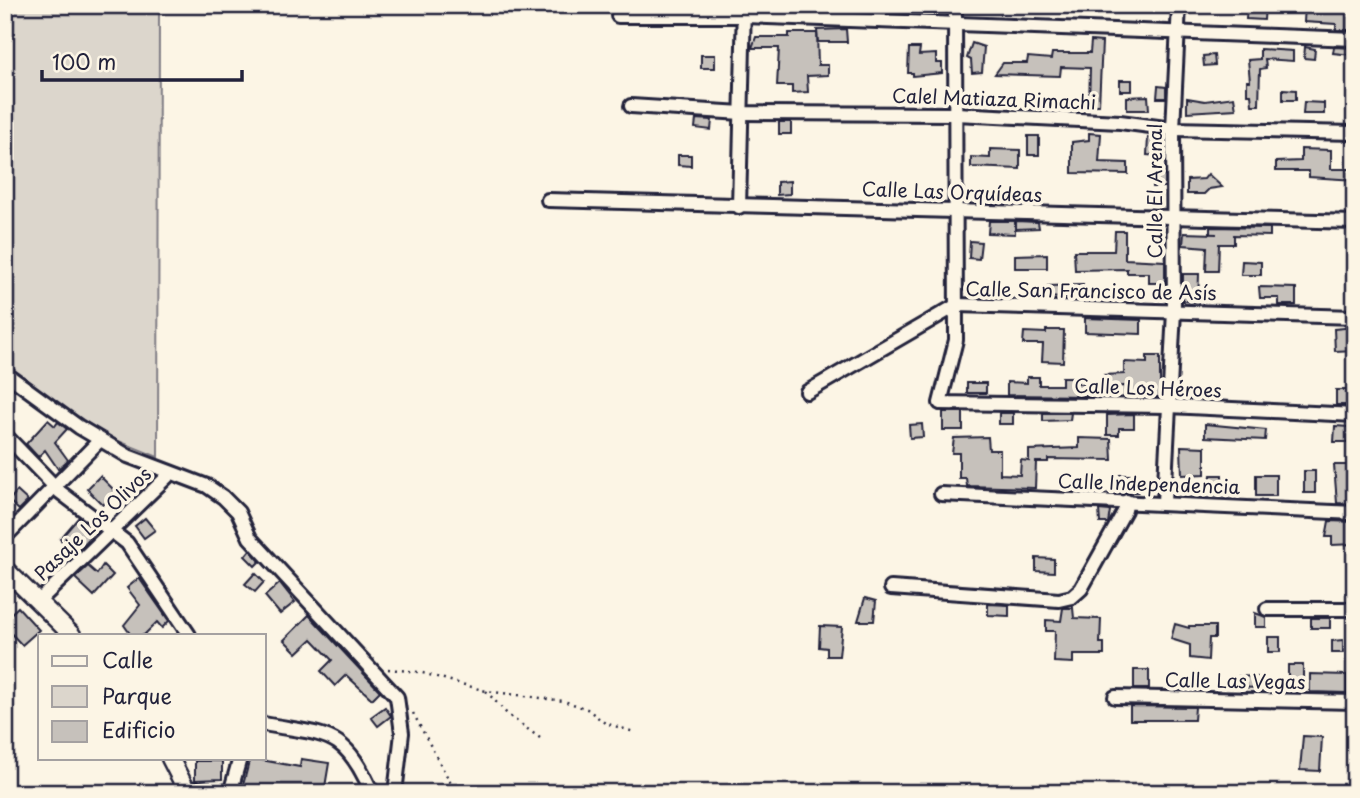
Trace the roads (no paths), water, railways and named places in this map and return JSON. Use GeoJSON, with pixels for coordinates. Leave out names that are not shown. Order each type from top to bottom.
{"type":"FeatureCollection","features":[{"type":"Feature","properties":{"kind":"main road"},"geometry":{"type":"LineString","coordinates":[[5,569],[40,600],[71,634]]}},
{"type":"Feature","properties":{"kind":"main road"},"geometry":{"type":"LineString","coordinates":[[171,760],[186,790]]}},
{"type":"Feature","properties":{"kind":"street"},"geometry":{"type":"LineString","coordinates":[[955,5],[957,305]]}},
{"type":"Feature","properties":{"kind":"street","name":"Calle El Arenal"},"geometry":{"type":"LineString","coordinates":[[1164,502],[1174,311],[1173,129],[1179,5]]}},
{"type":"Feature","properties":{"kind":"street"},"geometry":{"type":"LineString","coordinates":[[739,207],[744,10]]}},
{"type":"Feature","properties":{"kind":"street"},"geometry":{"type":"LineString","coordinates":[[618,16],[744,10],[954,24],[1355,39]]}},
{"type":"Feature","properties":{"kind":"street","name":"Calel Matiaza Rimachi"},"geometry":{"type":"LineString","coordinates":[[631,106],[742,113],[956,114],[1120,121],[1173,129],[1355,133]]}},
{"type":"Feature","properties":{"kind":"street","name":"Calle Las Orquídeas"},"geometry":{"type":"LineString","coordinates":[[548,200],[739,207],[957,209],[1172,219],[1355,222]]}},
{"type":"Feature","properties":{"kind":"street","name":"Calle San Francisco de Asís"},"geometry":{"type":"LineString","coordinates":[[807,392],[957,305],[1355,317]]}},
{"type":"Feature","properties":{"kind":"street","name":"Calle Los Héroes"},"geometry":{"type":"LineString","coordinates":[[957,305],[956,340],[940,403],[1169,406],[1355,415]]}},
{"type":"Feature","properties":{"kind":"street"},"geometry":{"type":"LineString","coordinates":[[5,373],[100,440],[128,456],[206,486],[230,504],[250,538],[397,697],[402,733],[395,793]]}},
{"type":"Feature","properties":{"kind":"street"},"geometry":{"type":"LineString","coordinates":[[5,435],[54,486],[127,543],[189,634]]}},
{"type":"Feature","properties":{"kind":"street"},"geometry":{"type":"LineString","coordinates":[[5,537],[100,440]]}},
{"type":"Feature","properties":{"kind":"street","name":"Pasaje Los Olivos"},"geometry":{"type":"LineString","coordinates":[[40,600],[171,473]]}},
{"type":"Feature","properties":{"kind":"street","name":"Calle Independencia"},"geometry":{"type":"LineString","coordinates":[[941,495],[1164,502],[1355,513]]}},
{"type":"Feature","properties":{"kind":"street"},"geometry":{"type":"LineString","coordinates":[[891,588],[1059,600],[1072,597],[1081,589],[1125,510],[1127,501]]}},
{"type":"Feature","properties":{"kind":"street"},"geometry":{"type":"LineString","coordinates":[[1267,609],[1355,609]]}},
{"type":"Feature","properties":{"kind":"street","name":"Calle Las Vegas"},"geometry":{"type":"LineString","coordinates":[[1115,698],[1355,702]]}},
{"type":"Feature","properties":{"kind":"street"},"geometry":{"type":"LineString","coordinates":[[266,724],[327,734],[345,745],[362,769],[372,793]]}},
{"type":"Feature","properties":{"kind":"street"},"geometry":{"type":"LineString","coordinates":[[230,793],[239,760]]}},
{"type":"Feature","properties":{"kind":"street"},"geometry":{"type":"LineString","coordinates":[[186,790],[216,793]]}}]}
